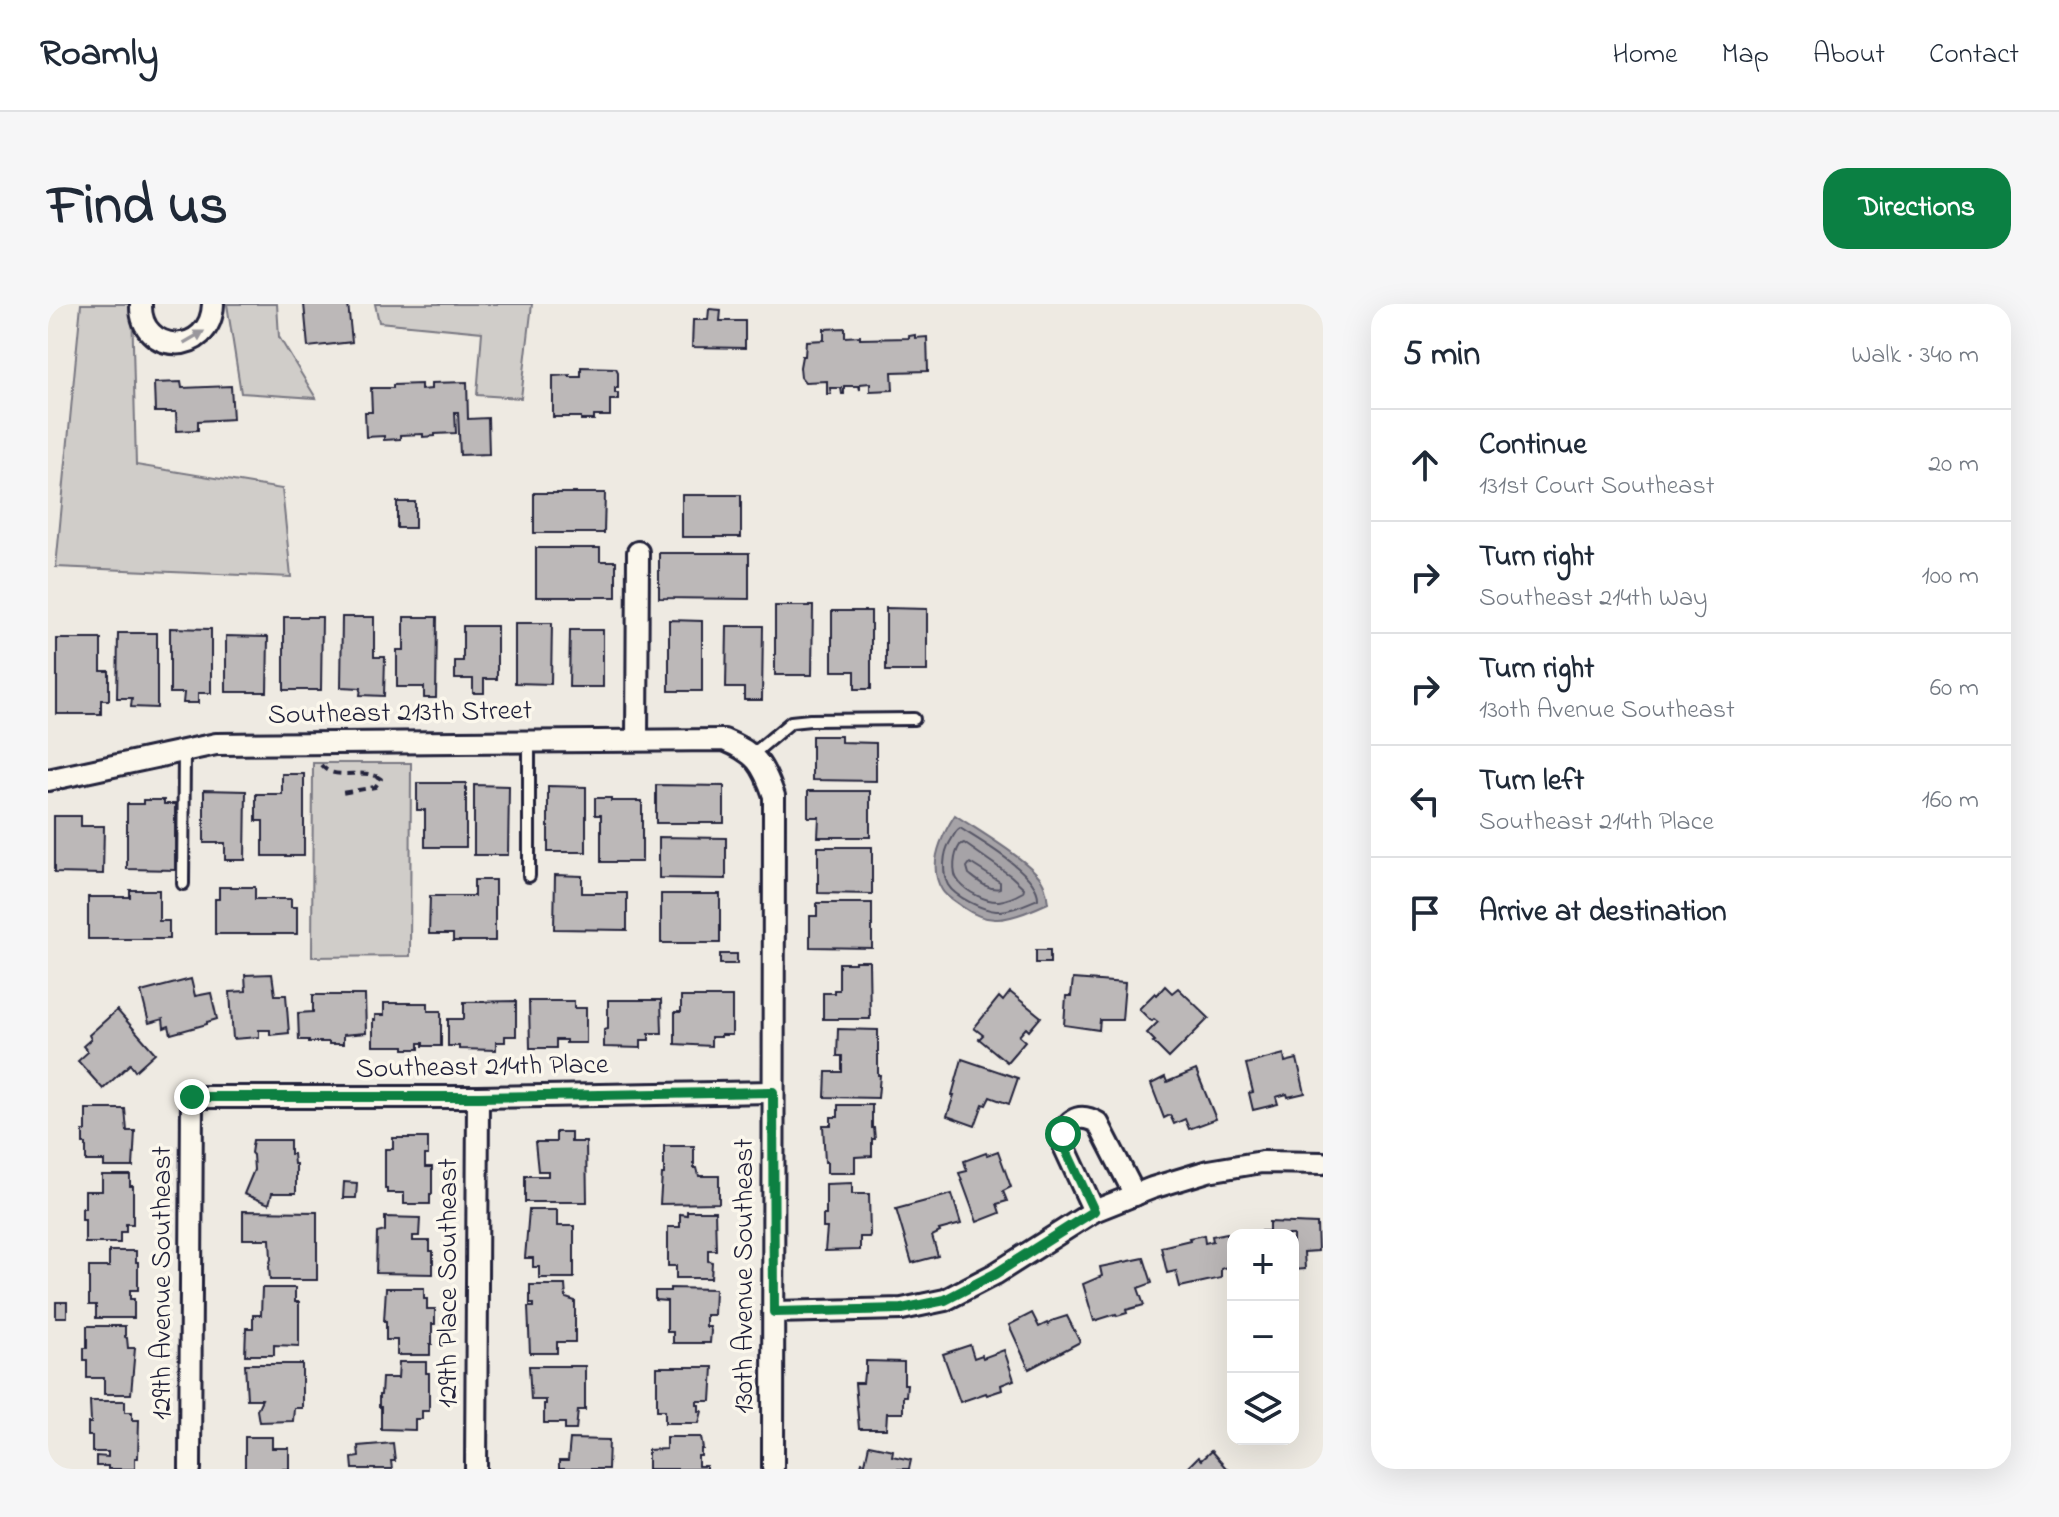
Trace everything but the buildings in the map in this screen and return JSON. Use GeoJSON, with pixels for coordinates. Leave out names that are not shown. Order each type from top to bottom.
{"type":"FeatureCollection","features":[{"type":"Feature","properties":{"kind":"street"},"geometry":{"type":"LineString","coordinates":[[141,304],[145,327],[155,337],[168,343],[183,344],[196,339],[207,329],[213,316],[213,304]]}},
{"type":"Feature","properties":{"kind":"street"},"geometry":{"type":"LineString","coordinates":[[637,740],[638,552]]}},
{"type":"Feature","properties":{"kind":"street","name":"Southeast 213th Street"},"geometry":{"type":"LineString","coordinates":[[48,780],[216,744],[724,740],[753,754]]}},
{"type":"Feature","properties":{"kind":"street","name":"130th Avenue Southeast"},"geometry":{"type":"LineString","coordinates":[[753,754],[766,774],[774,796],[774,1468]]}},
{"type":"Feature","properties":{"kind":"street","name":"Southeast 214th Place"},"geometry":{"type":"LineString","coordinates":[[192,1097],[478,1097],[773,1092]]}},
{"type":"Feature","properties":{"kind":"street","name":"129th Avenue Southeast"},"geometry":{"type":"LineString","coordinates":[[190,1469],[192,1097]]}},
{"type":"Feature","properties":{"kind":"street","name":"129th Place Southeast"},"geometry":{"type":"LineString","coordinates":[[476,1469],[478,1097]]}},
{"type":"Feature","properties":{"kind":"street"},"geometry":{"type":"LineString","coordinates":[[1094,1211],[1063,1144],[1067,1125],[1079,1118],[1090,1118],[1098,1123],[1135,1195]]}},
{"type":"Feature","properties":{"kind":"street"},"geometry":{"type":"LineString","coordinates":[[774,1312],[902,1309],[945,1300],[995,1274],[1094,1211],[1135,1195],[1208,1171],[1262,1162],[1323,1163]]}},
{"type":"Feature","properties":{"kind":"lane"},"geometry":{"type":"LineString","coordinates":[[753,754],[791,722],[914,719]]}},
{"type":"Feature","properties":{"kind":"lane"},"geometry":{"type":"LineString","coordinates":[[529,741],[529,876]]}},
{"type":"Feature","properties":{"kind":"lane"},"geometry":{"type":"LineString","coordinates":[[183,884],[184,751]]}},
{"type":"Feature","properties":{"kind":"path"},"geometry":{"type":"LineString","coordinates":[[316,743],[325,771],[372,774],[381,779],[375,787],[342,793]]}},
{"type":"Feature","properties":{"kind":"shaded area"},"geometry":{"type":"Polygon","coordinates":[[[81,304],[132,304],[136,465],[282,489],[291,577],[56,567],[81,304]]]}},
{"type":"Feature","properties":{"kind":"shaded area"},"geometry":{"type":"Polygon","coordinates":[[[227,304],[277,304],[279,337],[316,398],[241,393],[227,304]]]}},
{"type":"Feature","properties":{"kind":"shaded area"},"geometry":{"type":"Polygon","coordinates":[[[375,304],[532,304],[521,398],[477,395],[482,332],[379,322],[375,304]]]}},
{"type":"Feature","properties":{"kind":"shaded area"},"geometry":{"type":"Polygon","coordinates":[[[313,763],[411,763],[410,956],[312,957],[313,763]]]}},
{"type":"Feature","properties":{"kind":"water"},"geometry":{"type":"Polygon","coordinates":[[[955,815],[1034,871],[1044,885],[1048,903],[1014,916],[991,919],[969,911],[946,895],[938,881],[936,861],[941,841],[955,815]]]}},
{"type":"Feature","properties":{"kind":"route"},"geometry":{"type":"LineString","coordinates":[[192,1097],[478,1097],[773,1092],[774,1312],[902,1309],[945,1300],[995,1274],[1094,1211],[1063,1144],[1063,1134]]}}]}
